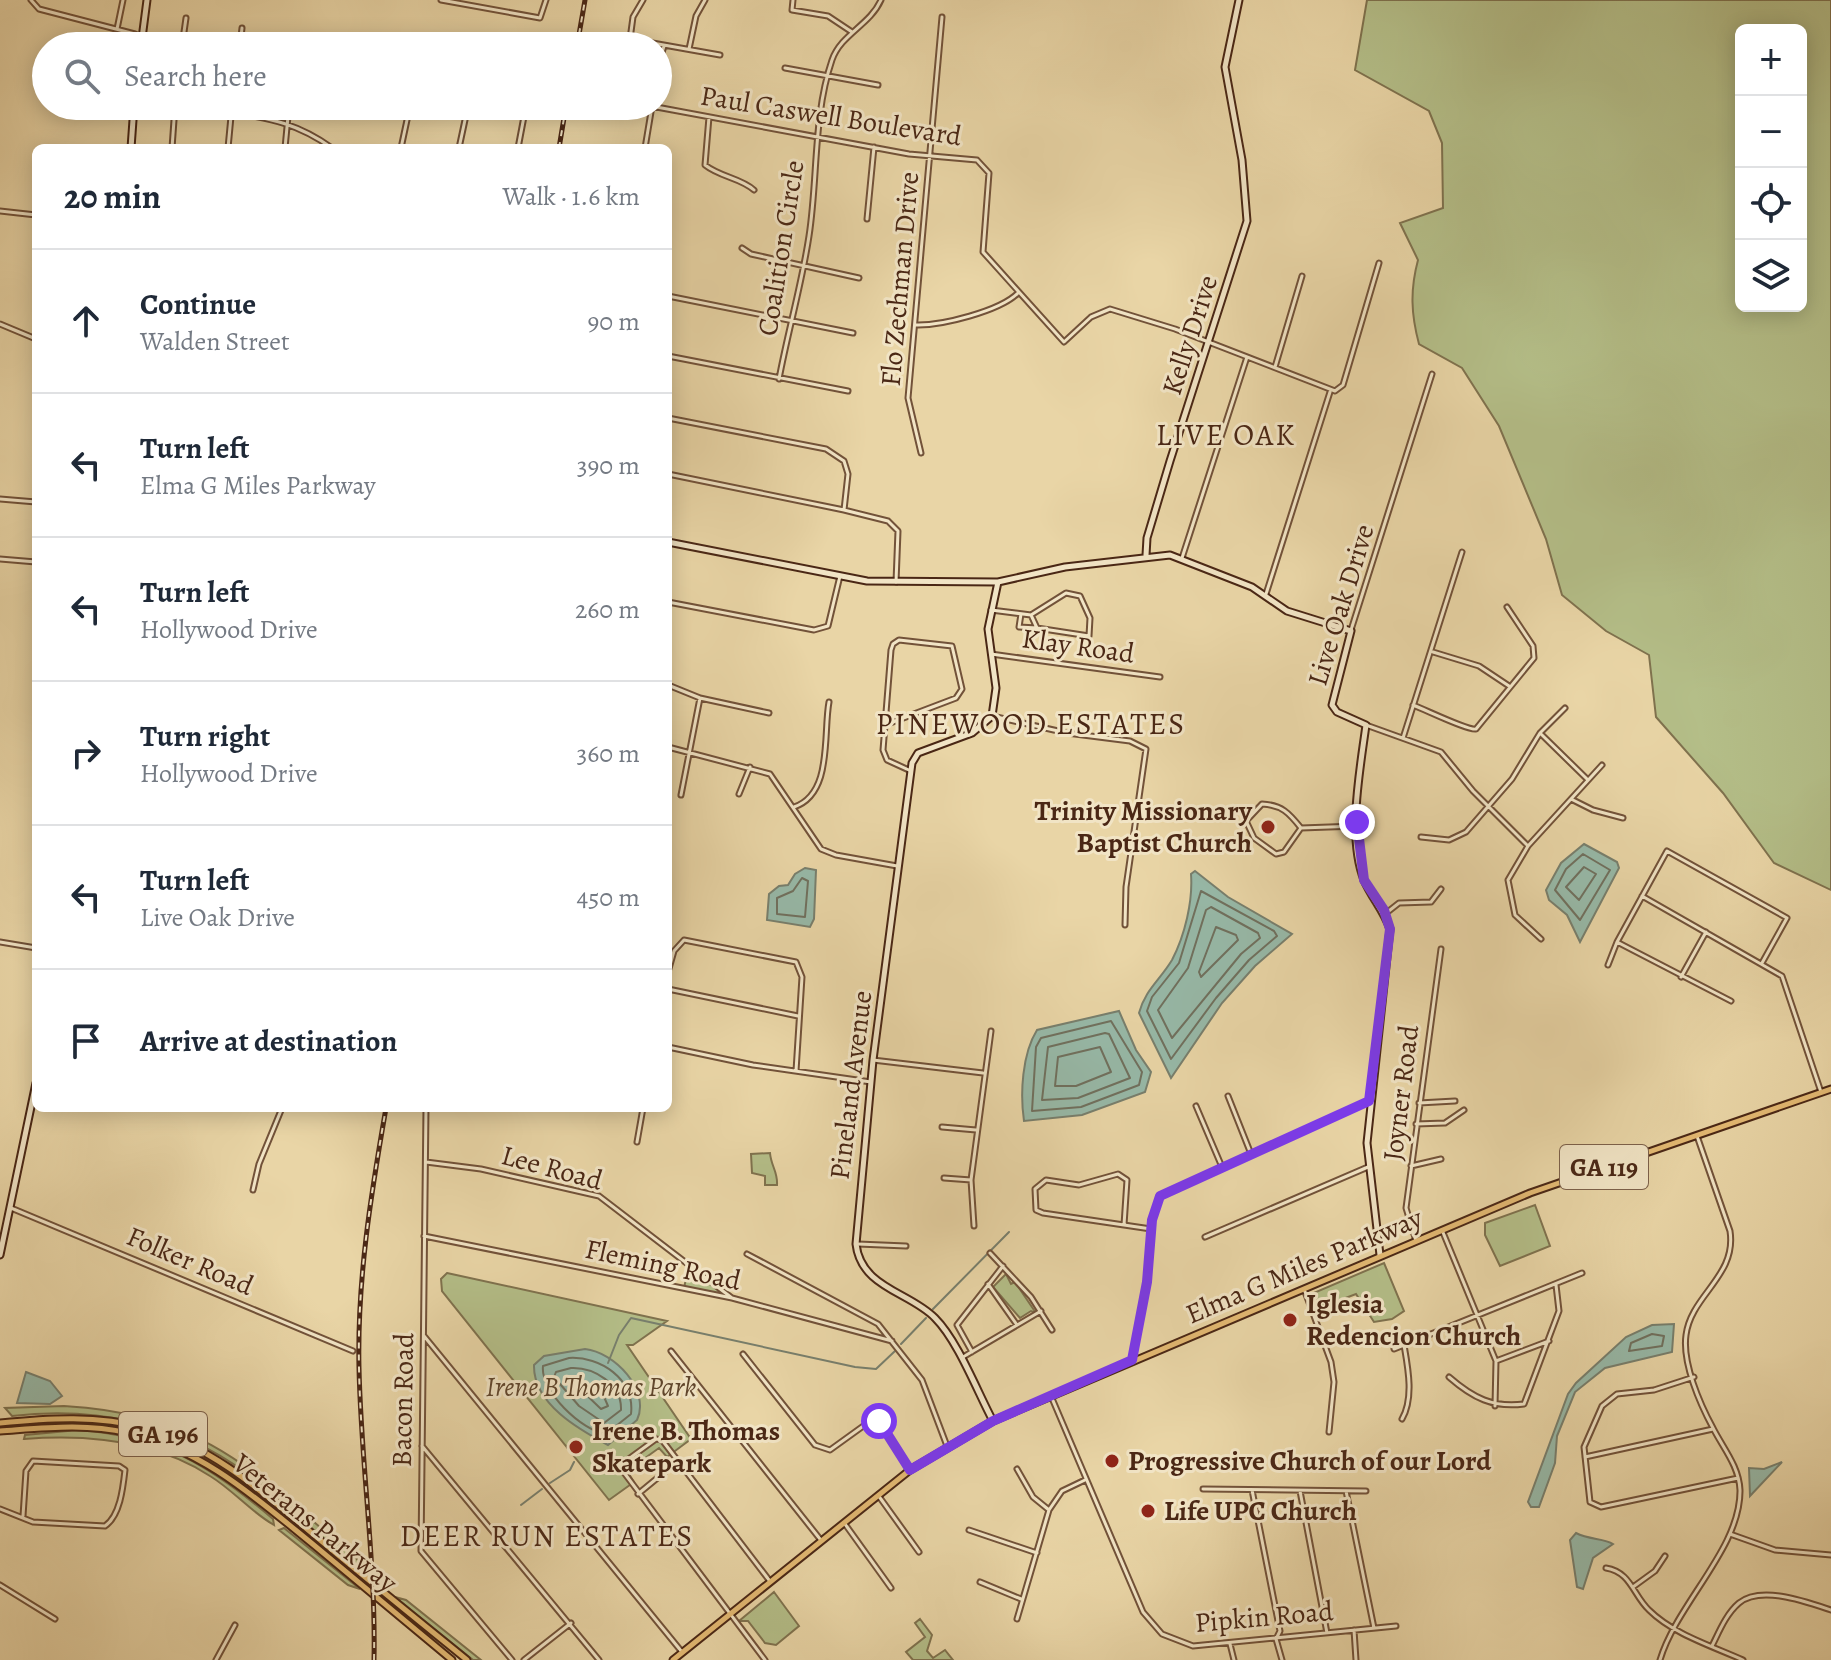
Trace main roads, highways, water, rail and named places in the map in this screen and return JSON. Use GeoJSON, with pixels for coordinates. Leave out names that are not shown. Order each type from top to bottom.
{"type":"FeatureCollection","features":[{"type":"Feature","properties":{"kind":"main road","name":"Elma G Miles Parkway"},"geometry":{"type":"LineString","coordinates":[[673,1660],[842,1521],[910,1470],[993,1421],[1542,1189],[1831,1089]]}},
{"type":"Feature","properties":{"kind":"main road","name":"Veterans Parkway"},"geometry":{"type":"LineString","coordinates":[[0,1423],[57,1418],[105,1420],[157,1432],[196,1447],[242,1476],[467,1660]]}},
{"type":"Feature","properties":{"kind":"main road","name":"Veterans Parkway"},"geometry":{"type":"LineString","coordinates":[[0,1431],[58,1426],[104,1429],[155,1440],[192,1455],[253,1496],[452,1660]]}},
{"type":"Feature","properties":{"kind":"water"},"geometry":{"type":"Polygon","coordinates":[[[1584,844],[1617,862],[1619,868],[1580,942],[1567,915],[1549,900],[1546,890],[1561,863],[1584,844]]]}},
{"type":"Feature","properties":{"kind":"water"},"geometry":{"type":"Polygon","coordinates":[[[805,868],[816,870],[814,919],[810,927],[767,920],[769,894],[779,886],[788,885],[795,874],[805,868]]]}},
{"type":"Feature","properties":{"kind":"water"},"geometry":{"type":"Polygon","coordinates":[[[1195,871],[1228,897],[1292,934],[1255,966],[1222,1003],[1171,1078],[1139,1013],[1145,998],[1177,950],[1189,906],[1191,874],[1195,871]]]}},
{"type":"Feature","properties":{"kind":"water"},"geometry":{"type":"Polygon","coordinates":[[[1119,1011],[1136,1050],[1151,1072],[1145,1092],[1082,1115],[1024,1121],[1023,1074],[1037,1030],[1119,1011]]]}},
{"type":"Feature","properties":{"kind":"water"},"geometry":{"type":"Polygon","coordinates":[[[1674,1324],[1672,1352],[1605,1368],[1575,1392],[1557,1436],[1555,1463],[1539,1507],[1531,1507],[1528,1502],[1568,1394],[1576,1383],[1626,1337],[1652,1325],[1674,1324]]]}},
{"type":"Feature","properties":{"kind":"water"},"geometry":{"type":"Polygon","coordinates":[[[585,1349],[618,1365],[627,1374],[639,1397],[637,1420],[608,1445],[560,1414],[541,1392],[536,1379],[534,1365],[544,1356],[585,1349]]]}},
{"type":"Feature","properties":{"kind":"water"},"geometry":{"type":"Polygon","coordinates":[[[26,1372],[50,1381],[62,1396],[50,1404],[17,1403],[26,1372]]]}},
{"type":"Feature","properties":{"kind":"water"},"geometry":{"type":"Polygon","coordinates":[[[1782,1462],[1750,1496],[1749,1468],[1764,1469],[1782,1462]]]}},
{"type":"Feature","properties":{"kind":"water"},"geometry":{"type":"Polygon","coordinates":[[[1576,1533],[1613,1544],[1593,1558],[1583,1589],[1577,1587],[1570,1540],[1576,1533]]]}},
{"type":"Feature","properties":{"kind":"waterway"},"geometry":{"type":"LineString","coordinates":[[933,1309],[1009,1232]]}},
{"type":"Feature","properties":{"kind":"waterway"},"geometry":{"type":"LineString","coordinates":[[608,1363],[619,1335],[631,1318],[855,1367],[876,1369],[895,1351]]}},
{"type":"Feature","properties":{"kind":"waterway"},"geometry":{"type":"LineString","coordinates":[[901,1344],[926,1318]]}},
{"type":"Feature","properties":{"kind":"waterway"},"geometry":{"type":"LineString","coordinates":[[550,1483],[570,1470],[574,1462]]}},
{"type":"Feature","properties":{"kind":"waterway"},"geometry":{"type":"LineString","coordinates":[[521,1505],[542,1489]]}},
{"type":"Feature","properties":{"kind":"railway"},"geometry":{"type":"LineString","coordinates":[[579,32],[585,0]]}},
{"type":"Feature","properties":{"kind":"railway"},"geometry":{"type":"LineString","coordinates":[[560,144],[564,120]]}},
{"type":"Feature","properties":{"kind":"railway"},"geometry":{"type":"LineString","coordinates":[[374,1660],[359,1335],[366,1237],[385,1112]]}},
{"type":"Feature","properties":{"kind":"place","name":"Trinity Missionary Baptist Church"},"geometry":{"type":"Point","coordinates":[1268,827]}},
{"type":"Feature","properties":{"kind":"place","name":"Iglesia Redencion Church"},"geometry":{"type":"Point","coordinates":[1290,1320]}},
{"type":"Feature","properties":{"kind":"place","name":"Irene B. Thomas Skatepark"},"geometry":{"type":"Point","coordinates":[576,1447]}},
{"type":"Feature","properties":{"kind":"place","name":"Progressive Church of our Lord"},"geometry":{"type":"Point","coordinates":[1112,1461]}},
{"type":"Feature","properties":{"kind":"place","name":"Life UPC Church"},"geometry":{"type":"Point","coordinates":[1148,1511]}},
{"type":"Feature","properties":{"kind":"district","name":"LIVE OAK"},"geometry":{"type":"Point","coordinates":[1226,435]}},
{"type":"Feature","properties":{"kind":"district","name":"PINEWOOD ESTATES"},"geometry":{"type":"Point","coordinates":[1031,724]}},
{"type":"Feature","properties":{"kind":"district","name":"DEER RUN ESTATES"},"geometry":{"type":"Point","coordinates":[547,1536]}},
{"type":"Feature","properties":{"kind":"park label","name":"Irene B Thomas Park"},"geometry":{"type":"Point","coordinates":[591,1387]}}]}
